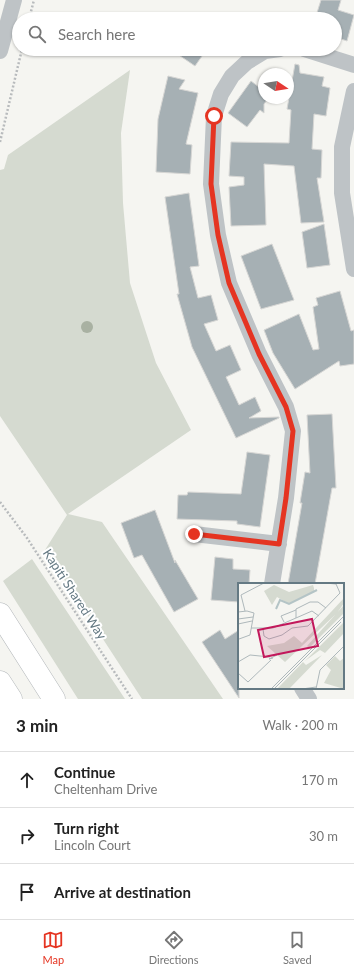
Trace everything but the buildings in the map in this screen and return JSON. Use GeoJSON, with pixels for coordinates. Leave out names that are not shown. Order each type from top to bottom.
{"type":"FeatureCollection","features":[{"type":"Feature","properties":{"kind":"highway"},"geometry":{"type":"LineString","coordinates":[[0,614],[54,699]]}},
{"type":"Feature","properties":{"kind":"highway"},"geometry":{"type":"LineString","coordinates":[[0,682],[11,699]]}},
{"type":"Feature","properties":{"kind":"street"},"geometry":{"type":"LineString","coordinates":[[0,50],[14,0]]}},
{"type":"Feature","properties":{"kind":"street"},"geometry":{"type":"LineString","coordinates":[[257,56],[247,62],[232,76],[221,94],[214,116],[211,184],[218,235],[229,283],[259,354],[286,407],[293,431],[286,498],[272,583]]}},
{"type":"Feature","properties":{"kind":"street"},"geometry":{"type":"LineString","coordinates":[[326,56],[354,65]]}},
{"type":"Feature","properties":{"kind":"street"},"geometry":{"type":"LineString","coordinates":[[354,91],[342,147],[342,193],[354,268]]}},
{"type":"Feature","properties":{"kind":"street"},"geometry":{"type":"LineString","coordinates":[[194,534],[279,544]]}},
{"type":"Feature","properties":{"kind":"street"},"geometry":{"type":"LineString","coordinates":[[303,689],[309,699]]}},
{"type":"Feature","properties":{"kind":"path"},"geometry":{"type":"LineString","coordinates":[[31,12],[34,0]]}},
{"type":"Feature","properties":{"kind":"path"},"geometry":{"type":"LineString","coordinates":[[0,142],[20,56]]}},
{"type":"Feature","properties":{"kind":"path","name":"Kapiti Shared Way"},"geometry":{"type":"LineString","coordinates":[[0,502],[27,538],[132,699]]}},
{"type":"Feature","properties":{"kind":"shaded area"},"geometry":{"type":"Polygon","coordinates":[[[130,70],[121,133],[123,203],[130,283],[156,363],[191,430],[68,514],[102,522],[223,699],[142,699],[45,550],[67,515],[0,416],[0,170],[4,169],[8,155],[130,70]]]}},
{"type":"Feature","properties":{"kind":"shaded area"},"geometry":{"type":"Polygon","coordinates":[[[32,559],[125,699],[78,699],[3,581],[32,559]]]}},
{"type":"Feature","properties":{"kind":"route"},"geometry":{"type":"LineString","coordinates":[[194,534],[279,544],[286,498],[293,431],[286,407],[259,354],[229,283],[218,235],[211,184],[214,116]]}}]}
